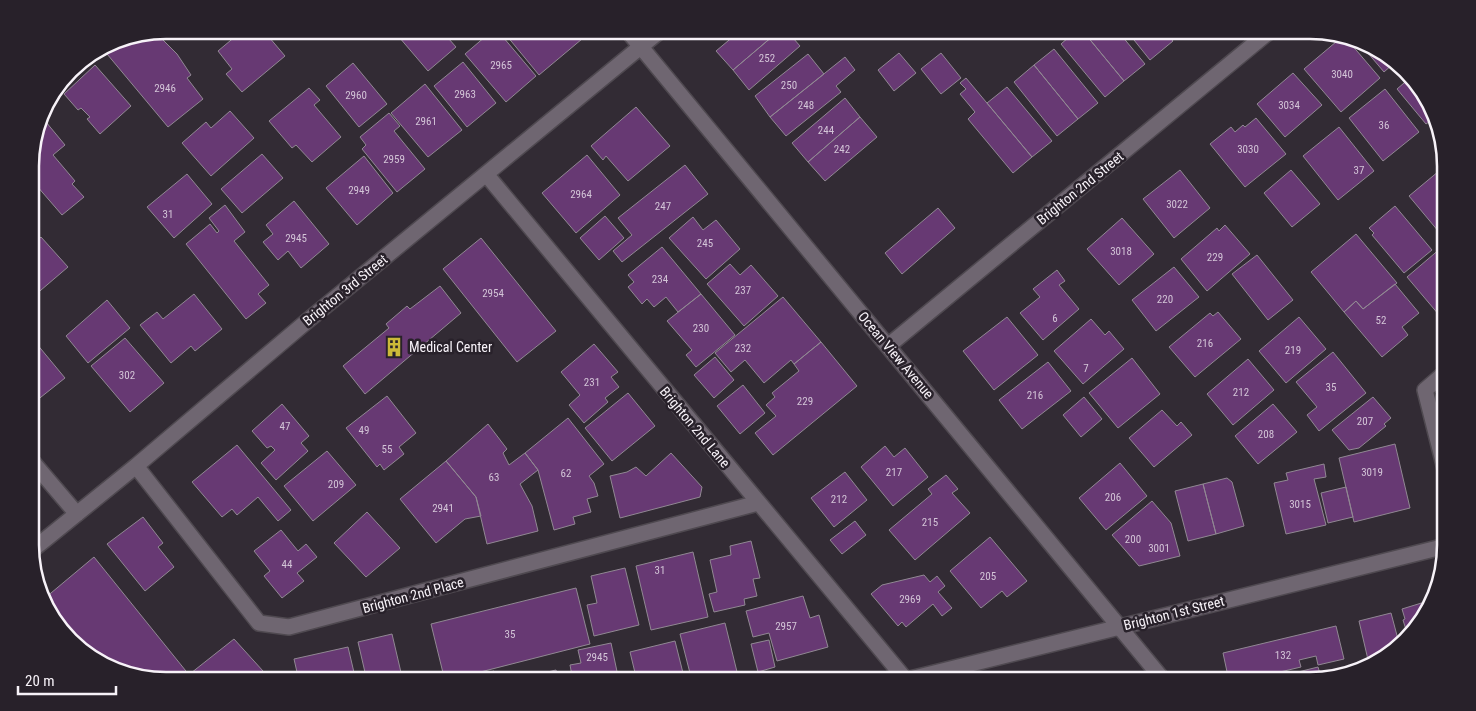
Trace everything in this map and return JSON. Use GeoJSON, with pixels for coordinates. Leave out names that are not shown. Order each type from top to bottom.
{"type":"FeatureCollection","features":[{"type":"Feature","properties":{"kind":"street","name":"Ocean View Avenue"},"geometry":{"type":"LineString","coordinates":[[633,39],[1157,672]]}},
{"type":"Feature","properties":{"kind":"street","name":"Brighton 3rd Street"},"geometry":{"type":"LineString","coordinates":[[39,545],[650,39]]}},
{"type":"Feature","properties":{"kind":"street","name":"Brighton 2nd Street"},"geometry":{"type":"LineString","coordinates":[[888,346],[1261,39]]}},
{"type":"Feature","properties":{"kind":"street","name":"Brighton 2nd Lane"},"geometry":{"type":"LineString","coordinates":[[486,174],[897,672]]}},
{"type":"Feature","properties":{"kind":"street"},"geometry":{"type":"LineString","coordinates":[[1437,379],[1424,390],[1437,439]]}},
{"type":"Feature","properties":{"kind":"street","name":"Brighton 2nd Place"},"geometry":{"type":"LineString","coordinates":[[136,466],[260,623],[289,627],[758,503]]}},
{"type":"Feature","properties":{"kind":"street"},"geometry":{"type":"LineString","coordinates":[[39,469],[77,514]]}},
{"type":"Feature","properties":{"kind":"street","name":"Brighton 1st Street"},"geometry":{"type":"LineString","coordinates":[[937,672],[1437,548]]}},
{"type":"Feature","properties":{"kind":"building"},"geometry":{"type":"Polygon","coordinates":[[[162,39],[177,54],[191,75],[187,78],[203,99],[168,127],[107,53],[125,45],[162,39]]]}},
{"type":"Feature","properties":{"kind":"building"},"geometry":{"type":"Polygon","coordinates":[[[232,39],[271,39],[285,56],[242,92],[226,74],[232,69],[218,51],[232,39]]]}},
{"type":"Feature","properties":{"kind":"building"},"geometry":{"type":"Polygon","coordinates":[[[401,39],[449,39],[456,47],[428,71],[401,39]]]}},
{"type":"Feature","properties":{"kind":"building"},"geometry":{"type":"Polygon","coordinates":[[[482,39],[505,39],[536,76],[506,102],[465,54],[482,39]]]}},
{"type":"Feature","properties":{"kind":"building"},"geometry":{"type":"Polygon","coordinates":[[[509,39],[582,39],[539,75],[509,39]]]}},
{"type":"Feature","properties":{"kind":"building"},"geometry":{"type":"Polygon","coordinates":[[[730,39],[769,39],[733,70],[716,51],[730,39]]]}},
{"type":"Feature","properties":{"kind":"building"},"geometry":{"type":"Polygon","coordinates":[[[769,39],[794,39],[800,46],[749,90],[733,70],[769,39]]]}},
{"type":"Feature","properties":{"kind":"building"},"geometry":{"type":"Polygon","coordinates":[[[1067,39],[1089,39],[1124,81],[1105,97],[1061,44],[1067,39]]]}},
{"type":"Feature","properties":{"kind":"building"},"geometry":{"type":"Polygon","coordinates":[[[1089,39],[1124,39],[1145,64],[1124,81],[1089,39]]]}},
{"type":"Feature","properties":{"kind":"building"},"geometry":{"type":"Polygon","coordinates":[[[1133,39],[1171,39],[1173,41],[1150,60],[1133,39]]]}},
{"type":"Feature","properties":{"kind":"building"},"geometry":{"type":"Polygon","coordinates":[[[1337,41],[1353,46],[1380,78],[1341,112],[1304,69],[1337,41]]]}},
{"type":"Feature","properties":{"kind":"building"},"geometry":{"type":"Polygon","coordinates":[[[1054,49],[1098,103],[1078,119],[1034,65],[1054,49]]]}},
{"type":"Feature","properties":{"kind":"building"},"geometry":{"type":"Polygon","coordinates":[[[899,53],[916,73],[894,91],[878,70],[899,53]]]}},
{"type":"Feature","properties":{"kind":"building"},"geometry":{"type":"Polygon","coordinates":[[[941,53],[961,78],[941,94],[921,69],[941,53]]]}},
{"type":"Feature","properties":{"kind":"building"},"geometry":{"type":"Polygon","coordinates":[[[1367,53],[1390,67],[1384,72],[1367,53]]]}},
{"type":"Feature","properties":{"kind":"building"},"geometry":{"type":"Polygon","coordinates":[[[808,54],[824,74],[770,117],[755,96],[808,54]]]}},
{"type":"Feature","properties":{"kind":"building"},"geometry":{"type":"Polygon","coordinates":[[[845,57],[855,70],[836,86],[841,92],[786,136],[770,117],[845,57]]]}},
{"type":"Feature","properties":{"kind":"building"},"geometry":{"type":"Polygon","coordinates":[[[463,62],[496,103],[467,127],[434,86],[463,62]]]}},
{"type":"Feature","properties":{"kind":"building"},"geometry":{"type":"Polygon","coordinates":[[[353,63],[387,104],[359,127],[326,86],[353,63]]]}},
{"type":"Feature","properties":{"kind":"building"},"geometry":{"type":"Polygon","coordinates":[[[95,65],[131,106],[100,134],[87,119],[90,117],[81,108],[78,110],[64,94],[95,65]]]}},
{"type":"Feature","properties":{"kind":"building"},"geometry":{"type":"Polygon","coordinates":[[[1034,65],[1078,119],[1057,136],[1014,82],[1034,65]]]}},
{"type":"Feature","properties":{"kind":"building"},"geometry":{"type":"Polygon","coordinates":[[[1293,73],[1322,105],[1285,137],[1257,104],[1293,73]]]}},
{"type":"Feature","properties":{"kind":"building"},"geometry":{"type":"Polygon","coordinates":[[[966,78],[1032,157],[1013,173],[968,119],[975,112],[960,94],[966,89],[960,83],[966,78]]]}},
{"type":"Feature","properties":{"kind":"building"},"geometry":{"type":"Polygon","coordinates":[[[1405,82],[1420,102],[1429,122],[1426,124],[1397,89],[1405,82]]]}},
{"type":"Feature","properties":{"kind":"building"},"geometry":{"type":"Polygon","coordinates":[[[425,84],[462,130],[428,157],[391,113],[425,84]]]}},
{"type":"Feature","properties":{"kind":"building"},"geometry":{"type":"Polygon","coordinates":[[[1007,87],[1052,141],[1032,157],[987,103],[1007,87]]]}},
{"type":"Feature","properties":{"kind":"building"},"geometry":{"type":"Polygon","coordinates":[[[309,88],[320,100],[314,105],[341,137],[312,162],[296,145],[292,148],[269,121],[309,88]]]}},
{"type":"Feature","properties":{"kind":"building"},"geometry":{"type":"Polygon","coordinates":[[[1385,89],[1419,132],[1383,161],[1349,118],[1385,89]]]}},
{"type":"Feature","properties":{"kind":"building"},"geometry":{"type":"Polygon","coordinates":[[[845,98],[860,117],[808,162],[792,143],[845,98]]]}},
{"type":"Feature","properties":{"kind":"building"},"geometry":{"type":"Polygon","coordinates":[[[636,107],[670,146],[628,181],[606,156],[603,160],[591,146],[636,107]]]}},
{"type":"Feature","properties":{"kind":"building"},"geometry":{"type":"Polygon","coordinates":[[[230,111],[254,138],[211,176],[182,143],[206,122],[211,128],[230,111]]]}},
{"type":"Feature","properties":{"kind":"building"},"geometry":{"type":"Polygon","coordinates":[[[389,113],[400,126],[394,131],[425,169],[397,192],[362,149],[366,145],[360,137],[389,113]]]}},
{"type":"Feature","properties":{"kind":"building"},"geometry":{"type":"Polygon","coordinates":[[[860,117],[877,137],[825,181],[808,162],[860,117]]]}},
{"type":"Feature","properties":{"kind":"building"},"geometry":{"type":"Polygon","coordinates":[[[1256,118],[1286,154],[1245,187],[1210,144],[1231,127],[1235,132],[1256,118]]]}},
{"type":"Feature","properties":{"kind":"building"},"geometry":{"type":"Polygon","coordinates":[[[46,122],[65,145],[53,155],[75,181],[72,184],[84,197],[62,215],[39,188],[39,157],[46,122]]]}},
{"type":"Feature","properties":{"kind":"building"},"geometry":{"type":"Polygon","coordinates":[[[1339,127],[1374,171],[1338,200],[1303,156],[1339,127]]]}},
{"type":"Feature","properties":{"kind":"building"},"geometry":{"type":"Polygon","coordinates":[[[262,154],[283,178],[242,213],[221,189],[262,154]]]}},
{"type":"Feature","properties":{"kind":"building"},"geometry":{"type":"Polygon","coordinates":[[[587,155],[620,195],[576,233],[542,193],[587,155]]]}},
{"type":"Feature","properties":{"kind":"building"},"geometry":{"type":"Polygon","coordinates":[[[364,156],[393,193],[357,225],[326,188],[364,156]]]}},
{"type":"Feature","properties":{"kind":"building"},"geometry":{"type":"Polygon","coordinates":[[[685,165],[708,194],[622,262],[613,251],[632,235],[618,218],[685,165]]]}},
{"type":"Feature","properties":{"kind":"building"},"geometry":{"type":"Polygon","coordinates":[[[1180,170],[1210,208],[1174,238],[1143,199],[1180,170]]]}},
{"type":"Feature","properties":{"kind":"building"},"geometry":{"type":"Polygon","coordinates":[[[1291,170],[1320,204],[1292,227],[1264,193],[1291,170]]]}},
{"type":"Feature","properties":{"kind":"building"},"geometry":{"type":"Polygon","coordinates":[[[1437,173],[1437,230],[1409,196],[1437,173]]]}},
{"type":"Feature","properties":{"kind":"building"},"geometry":{"type":"Polygon","coordinates":[[[187,174],[212,204],[174,238],[147,207],[187,174]]]}},
{"type":"Feature","properties":{"kind":"building"},"geometry":{"type":"Polygon","coordinates":[[[294,201],[329,244],[301,268],[288,251],[278,260],[263,242],[273,234],[266,225],[294,201]]]}},
{"type":"Feature","properties":{"kind":"building"},"geometry":{"type":"Polygon","coordinates":[[[225,205],[245,232],[234,241],[269,285],[258,294],[266,303],[246,319],[186,244],[210,224],[217,233],[219,231],[209,218],[225,205]]]}},
{"type":"Feature","properties":{"kind":"building"},"geometry":{"type":"Polygon","coordinates":[[[1395,206],[1432,250],[1404,273],[1372,235],[1374,233],[1369,228],[1395,206]]]}},
{"type":"Feature","properties":{"kind":"building"},"geometry":{"type":"Polygon","coordinates":[[[938,208],[955,228],[902,274],[885,253],[938,208]]]}},
{"type":"Feature","properties":{"kind":"building"},"geometry":{"type":"Polygon","coordinates":[[[605,216],[624,238],[599,260],[580,238],[605,216]]]}},
{"type":"Feature","properties":{"kind":"building"},"geometry":{"type":"Polygon","coordinates":[[[693,217],[703,230],[716,220],[740,249],[706,279],[669,238],[693,217]]]}},
{"type":"Feature","properties":{"kind":"building"},"geometry":{"type":"Polygon","coordinates":[[[1122,218],[1154,254],[1119,285],[1087,249],[1122,218]]]}},
{"type":"Feature","properties":{"kind":"building"},"geometry":{"type":"Polygon","coordinates":[[[1225,225],[1250,254],[1207,291],[1181,259],[1217,228],[1219,231],[1225,225]]]}},
{"type":"Feature","properties":{"kind":"building"},"geometry":{"type":"Polygon","coordinates":[[[1356,234],[1397,283],[1363,309],[1356,301],[1344,312],[1311,272],[1356,234]]]}},
{"type":"Feature","properties":{"kind":"building"},"geometry":{"type":"Polygon","coordinates":[[[41,237],[68,267],[39,292],[39,239],[41,237]]]}},
{"type":"Feature","properties":{"kind":"building"},"geometry":{"type":"Polygon","coordinates":[[[481,238],[556,331],[517,362],[443,269],[481,238]]]}},
{"type":"Feature","properties":{"kind":"building"},"geometry":{"type":"Polygon","coordinates":[[[662,247],[701,294],[678,312],[666,297],[654,307],[647,299],[642,304],[628,287],[634,282],[628,275],[662,247]]]}},
{"type":"Feature","properties":{"kind":"building"},"geometry":{"type":"Polygon","coordinates":[[[1437,251],[1437,313],[1407,277],[1437,251]]]}},
{"type":"Feature","properties":{"kind":"building"},"geometry":{"type":"Polygon","coordinates":[[[1257,255],[1293,300],[1268,320],[1232,274],[1257,255]]]}},
{"type":"Feature","properties":{"kind":"building"},"geometry":{"type":"Polygon","coordinates":[[[730,264],[740,275],[751,265],[778,296],[744,326],[707,284],[730,264]]]}},
{"type":"Feature","properties":{"kind":"building"},"geometry":{"type":"Polygon","coordinates":[[[1174,267],[1199,297],[1156,331],[1132,300],[1174,267]]]}},
{"type":"Feature","properties":{"kind":"building"},"geometry":{"type":"Polygon","coordinates":[[[1057,270],[1065,281],[1059,285],[1079,309],[1043,340],[1020,313],[1040,297],[1033,289],[1057,270]]]}},
{"type":"Feature","properties":{"kind":"building"},"geometry":{"type":"Polygon","coordinates":[[[1395,284],[1419,313],[1402,327],[1408,335],[1382,357],[1344,312],[1356,301],[1363,309],[1395,284]]]}},
{"type":"Feature","properties":{"kind":"building","name":"Medical Center"},"geometry":{"type":"Polygon","coordinates":[[[440,286],[461,313],[365,394],[343,366],[389,328],[386,324],[407,306],[410,309],[440,286]]]}},
{"type":"Feature","properties":{"kind":"building"},"geometry":{"type":"Polygon","coordinates":[[[194,294],[222,329],[195,351],[191,346],[171,363],[140,325],[157,312],[163,319],[194,294]]]}},
{"type":"Feature","properties":{"kind":"building"},"geometry":{"type":"Polygon","coordinates":[[[701,294],[735,335],[696,367],[686,355],[692,350],[667,321],[701,294]]]}},
{"type":"Feature","properties":{"kind":"building"},"geometry":{"type":"Polygon","coordinates":[[[783,297],[821,342],[794,364],[791,360],[764,383],[745,360],[731,372],[715,353],[783,297]]]}},
{"type":"Feature","properties":{"kind":"building"},"geometry":{"type":"Polygon","coordinates":[[[107,300],[130,328],[88,363],[66,336],[107,300]]]}},
{"type":"Feature","properties":{"kind":"building"},"geometry":{"type":"Polygon","coordinates":[[[1218,312],[1241,339],[1195,377],[1169,347],[1210,313],[1213,316],[1218,312]]]}},
{"type":"Feature","properties":{"kind":"building"},"geometry":{"type":"Polygon","coordinates":[[[1007,317],[1038,355],[994,390],[963,351],[1007,317]]]}},
{"type":"Feature","properties":{"kind":"building"},"geometry":{"type":"Polygon","coordinates":[[[1299,317],[1326,349],[1286,383],[1259,351],[1299,317]]]}},
{"type":"Feature","properties":{"kind":"building"},"geometry":{"type":"Polygon","coordinates":[[[1091,319],[1105,335],[1109,331],[1124,349],[1083,384],[1054,351],[1091,319]]]}},
{"type":"Feature","properties":{"kind":"building"},"geometry":{"type":"Polygon","coordinates":[[[125,338],[164,383],[130,412],[91,366],[125,338]]]}},
{"type":"Feature","properties":{"kind":"building"},"geometry":{"type":"Polygon","coordinates":[[[821,342],[857,386],[773,455],[755,433],[776,416],[766,405],[775,397],[772,393],[799,371],[794,364],[821,342]]]}},
{"type":"Feature","properties":{"kind":"building"},"geometry":{"type":"Polygon","coordinates":[[[594,344],[618,372],[611,377],[619,387],[605,398],[608,402],[584,423],[569,405],[580,395],[561,372],[594,344]]]}},
{"type":"Feature","properties":{"kind":"building"},"geometry":{"type":"Polygon","coordinates":[[[39,347],[65,378],[39,399],[39,347]]]}},
{"type":"Feature","properties":{"kind":"building"},"geometry":{"type":"Polygon","coordinates":[[[1333,352],[1366,393],[1319,431],[1307,415],[1317,407],[1296,382],[1333,352]]]}},
{"type":"Feature","properties":{"kind":"building"},"geometry":{"type":"Polygon","coordinates":[[[715,357],[734,380],[714,398],[694,375],[715,357]]]}},
{"type":"Feature","properties":{"kind":"building"},"geometry":{"type":"Polygon","coordinates":[[[1132,358],[1160,394],[1118,428],[1089,393],[1132,358]]]}},
{"type":"Feature","properties":{"kind":"building"},"geometry":{"type":"Polygon","coordinates":[[[1248,359],[1274,390],[1233,425],[1207,394],[1248,359]]]}},
{"type":"Feature","properties":{"kind":"building"},"geometry":{"type":"Polygon","coordinates":[[[1048,362],[1071,391],[1022,429],[999,400],[1048,362]]]}},
{"type":"Feature","properties":{"kind":"building"},"geometry":{"type":"Polygon","coordinates":[[[743,385],[765,413],[740,434],[717,406],[743,385]]]}},
{"type":"Feature","properties":{"kind":"building"},"geometry":{"type":"Polygon","coordinates":[[[628,393],[655,426],[612,461],[585,428],[628,393]]]}},
{"type":"Feature","properties":{"kind":"building"},"geometry":{"type":"Polygon","coordinates":[[[387,396],[416,433],[399,447],[404,454],[384,470],[380,464],[377,467],[346,428],[387,396]]]}},
{"type":"Feature","properties":{"kind":"building"},"geometry":{"type":"Polygon","coordinates":[[[1084,397],[1102,419],[1081,437],[1063,415],[1084,397]]]}},
{"type":"Feature","properties":{"kind":"building"},"geometry":{"type":"Polygon","coordinates":[[[1373,397],[1391,418],[1384,424],[1386,426],[1359,448],[1349,450],[1332,430],[1373,397]]]}},
{"type":"Feature","properties":{"kind":"building"},"geometry":{"type":"Polygon","coordinates":[[[282,404],[309,436],[301,443],[308,451],[276,480],[261,463],[275,450],[271,446],[267,448],[252,431],[282,404]]]}},
{"type":"Feature","properties":{"kind":"building"},"geometry":{"type":"Polygon","coordinates":[[[1273,404],[1297,432],[1258,464],[1235,436],[1273,404]]]}},
{"type":"Feature","properties":{"kind":"building"},"geometry":{"type":"Polygon","coordinates":[[[1162,410],[1177,426],[1181,422],[1192,435],[1154,467],[1129,438],[1162,410]]]}},
{"type":"Feature","properties":{"kind":"building"},"geometry":{"type":"Polygon","coordinates":[[[568,418],[604,464],[589,476],[594,483],[598,496],[587,499],[591,512],[573,517],[575,524],[554,530],[538,470],[525,453],[568,418]]]}},
{"type":"Feature","properties":{"kind":"building"},"geometry":{"type":"Polygon","coordinates":[[[488,424],[507,449],[503,453],[509,465],[525,453],[538,470],[520,484],[532,506],[538,531],[487,544],[476,497],[446,461],[488,424]]]}},
{"type":"Feature","properties":{"kind":"building"},"geometry":{"type":"Polygon","coordinates":[[[1395,444],[1410,508],[1354,522],[1339,458],[1395,444]]]}},
{"type":"Feature","properties":{"kind":"building"},"geometry":{"type":"Polygon","coordinates":[[[237,445],[291,510],[278,521],[258,497],[237,515],[232,509],[222,517],[192,482],[237,445]]]}},
{"type":"Feature","properties":{"kind":"building"},"geometry":{"type":"Polygon","coordinates":[[[885,446],[894,457],[905,448],[928,477],[893,506],[861,467],[885,446]]]}},
{"type":"Feature","properties":{"kind":"building"},"geometry":{"type":"Polygon","coordinates":[[[327,451],[356,485],[313,521],[284,486],[327,451]]]}},
{"type":"Feature","properties":{"kind":"building"},"geometry":{"type":"Polygon","coordinates":[[[671,453],[702,487],[700,497],[620,518],[610,476],[627,472],[636,467],[646,476],[671,453]]]}},
{"type":"Feature","properties":{"kind":"building"},"geometry":{"type":"Polygon","coordinates":[[[446,461],[476,497],[481,516],[465,519],[436,543],[400,499],[446,461]]]}},
{"type":"Feature","properties":{"kind":"building"},"geometry":{"type":"Polygon","coordinates":[[[1120,463],[1147,496],[1106,530],[1079,498],[1120,463]]]}},
{"type":"Feature","properties":{"kind":"building"},"geometry":{"type":"Polygon","coordinates":[[[1324,464],[1326,477],[1314,479],[1326,525],[1286,534],[1274,483],[1288,480],[1286,473],[1324,464]]]}},
{"type":"Feature","properties":{"kind":"building"},"geometry":{"type":"Polygon","coordinates":[[[845,472],[867,500],[834,527],[811,498],[845,472]]]}},
{"type":"Feature","properties":{"kind":"building"},"geometry":{"type":"Polygon","coordinates":[[[946,475],[958,489],[952,493],[970,513],[915,560],[889,530],[932,494],[928,489],[946,475]]]}},
{"type":"Feature","properties":{"kind":"building"},"geometry":{"type":"Polygon","coordinates":[[[1227,478],[1232,482],[1244,526],[1216,534],[1203,484],[1227,478]]]}},
{"type":"Feature","properties":{"kind":"building"},"geometry":{"type":"Polygon","coordinates":[[[1203,484],[1216,534],[1188,541],[1175,491],[1203,484]]]}},
{"type":"Feature","properties":{"kind":"building"},"geometry":{"type":"Polygon","coordinates":[[[1346,487],[1353,517],[1328,523],[1321,493],[1346,487]]]}},
{"type":"Feature","properties":{"kind":"building"},"geometry":{"type":"Polygon","coordinates":[[[1152,501],[1171,523],[1180,556],[1139,566],[1112,535],[1152,501]]]}},
{"type":"Feature","properties":{"kind":"building"},"geometry":{"type":"Polygon","coordinates":[[[367,512],[400,548],[366,577],[334,543],[367,512]]]}},
{"type":"Feature","properties":{"kind":"building"},"geometry":{"type":"Polygon","coordinates":[[[143,517],[163,543],[158,547],[174,567],[145,591],[107,544],[143,517]]]}},
{"type":"Feature","properties":{"kind":"building"},"geometry":{"type":"Polygon","coordinates":[[[855,521],[866,535],[842,554],[830,540],[855,521]]]}},
{"type":"Feature","properties":{"kind":"building"},"geometry":{"type":"Polygon","coordinates":[[[281,530],[298,551],[306,544],[317,557],[297,573],[304,581],[282,598],[264,576],[270,571],[254,551],[281,530]]]}},
{"type":"Feature","properties":{"kind":"building"},"geometry":{"type":"Polygon","coordinates":[[[990,537],[1027,581],[1007,597],[1002,591],[981,608],[950,571],[990,537]]]}},
{"type":"Feature","properties":{"kind":"building"},"geometry":{"type":"Polygon","coordinates":[[[751,541],[760,578],[753,579],[757,596],[744,599],[745,605],[714,612],[709,594],[717,592],[710,560],[731,555],[730,546],[751,541]]]}},
{"type":"Feature","properties":{"kind":"building"},"geometry":{"type":"Polygon","coordinates":[[[693,552],[708,617],[651,630],[636,566],[693,552]]]}},
{"type":"Feature","properties":{"kind":"building"},"geometry":{"type":"Polygon","coordinates":[[[94,557],[187,672],[141,670],[117,663],[102,655],[88,646],[65,623],[49,595],[94,557]]]}},
{"type":"Feature","properties":{"kind":"building"},"geometry":{"type":"Polygon","coordinates":[[[625,568],[639,625],[594,636],[587,605],[597,603],[591,576],[625,568]]]}},
{"type":"Feature","properties":{"kind":"building"},"geometry":{"type":"Polygon","coordinates":[[[924,575],[930,582],[937,576],[945,586],[938,592],[952,608],[942,616],[933,604],[906,627],[902,622],[898,626],[871,594],[882,585],[924,575]]]}},
{"type":"Feature","properties":{"kind":"building"},"geometry":{"type":"Polygon","coordinates":[[[576,588],[590,644],[480,672],[443,672],[431,624],[576,588]]]}},
{"type":"Feature","properties":{"kind":"building"},"geometry":{"type":"Polygon","coordinates":[[[803,596],[810,618],[819,615],[828,647],[777,661],[769,633],[753,637],[746,611],[803,596]]]}},
{"type":"Feature","properties":{"kind":"building"},"geometry":{"type":"Polygon","coordinates":[[[1424,602],[1406,629],[1402,609],[1424,602]]]}},
{"type":"Feature","properties":{"kind":"building"},"geometry":{"type":"Polygon","coordinates":[[[1391,613],[1398,637],[1368,659],[1359,621],[1391,613]]]}},
{"type":"Feature","properties":{"kind":"building"},"geometry":{"type":"Polygon","coordinates":[[[725,623],[737,672],[690,672],[680,634],[725,623]]]}},
{"type":"Feature","properties":{"kind":"building"},"geometry":{"type":"Polygon","coordinates":[[[1336,626],[1344,659],[1318,665],[1316,656],[1299,660],[1301,667],[1280,672],[1227,672],[1223,653],[1336,626]]]}},
{"type":"Feature","properties":{"kind":"building"},"geometry":{"type":"Polygon","coordinates":[[[392,634],[401,672],[365,672],[358,642],[392,634]]]}},
{"type":"Feature","properties":{"kind":"building"},"geometry":{"type":"Polygon","coordinates":[[[234,639],[263,671],[262,672],[192,672],[234,639]]]}},
{"type":"Feature","properties":{"kind":"building"},"geometry":{"type":"Polygon","coordinates":[[[769,640],[775,667],[758,672],[751,644],[769,640]]]}},
{"type":"Feature","properties":{"kind":"building"},"geometry":{"type":"Polygon","coordinates":[[[675,641],[683,672],[635,672],[630,652],[675,641]]]}},
{"type":"Feature","properties":{"kind":"building"},"geometry":{"type":"Polygon","coordinates":[[[611,643],[617,672],[571,672],[570,665],[581,663],[578,650],[611,643]]]}},
{"type":"Feature","properties":{"kind":"building"},"geometry":{"type":"Polygon","coordinates":[[[348,647],[354,672],[297,672],[294,659],[348,647]]]}},
{"type":"Feature","properties":{"kind":"building"},"geometry":{"type":"Polygon","coordinates":[[[1318,667],[1320,672],[1319,672],[1298,672],[1318,667]]]}},
{"type":"Feature","properties":{"kind":"place","name":"Medical Center"},"geometry":{"type":"Point","coordinates":[394,347]}}]}
